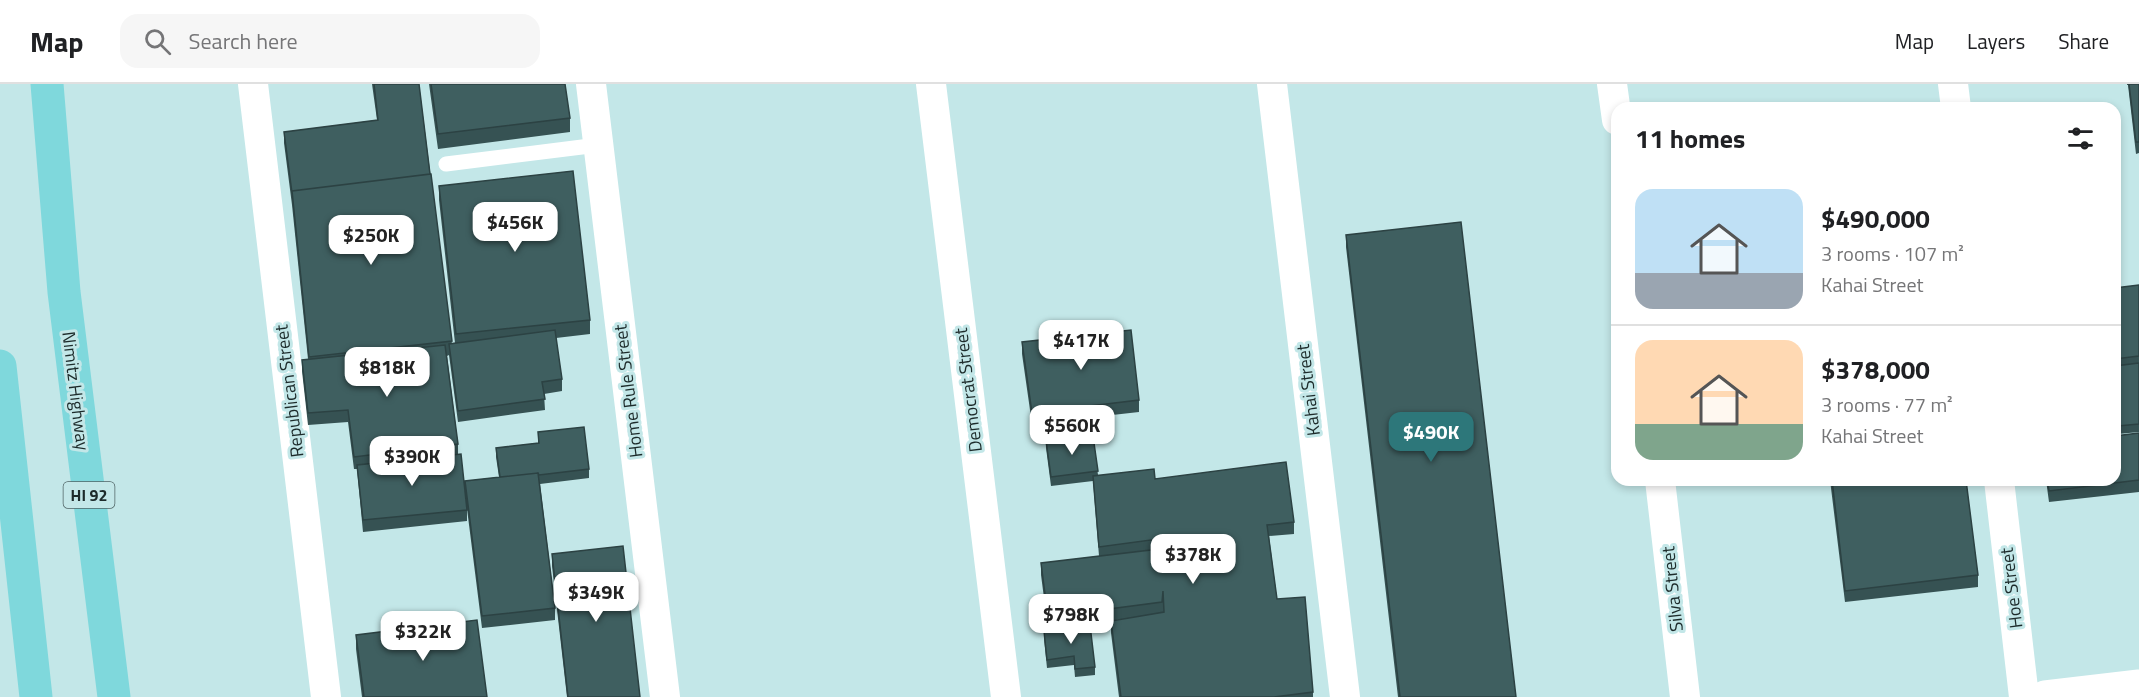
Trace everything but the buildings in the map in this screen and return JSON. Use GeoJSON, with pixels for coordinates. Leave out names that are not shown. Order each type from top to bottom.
{"type":"FeatureCollection","features":[{"type":"Feature","properties":{"kind":"main road","name":"Nimitz Highway"},"geometry":{"type":"LineString","coordinates":[[47,84],[64,292],[114,697]]}},
{"type":"Feature","properties":{"kind":"main road"},"geometry":{"type":"LineString","coordinates":[[0,366],[36,697]]}},
{"type":"Feature","properties":{"kind":"street","name":"Republican Street"},"geometry":{"type":"LineString","coordinates":[[253,84],[326,697]]}},
{"type":"Feature","properties":{"kind":"street","name":"Home Rule Street"},"geometry":{"type":"LineString","coordinates":[[591,84],[665,697]]}},
{"type":"Feature","properties":{"kind":"street","name":"Democrat Street"},"geometry":{"type":"LineString","coordinates":[[931,84],[1006,697]]}},
{"type":"Feature","properties":{"kind":"street","name":"Kahai Street"},"geometry":{"type":"LineString","coordinates":[[1272,84],[1345,697]]}},
{"type":"Feature","properties":{"kind":"street"},"geometry":{"type":"LineString","coordinates":[[1612,84],[1614,102]]}},
{"type":"Feature","properties":{"kind":"street"},"geometry":{"type":"LineString","coordinates":[[1953,84],[1955,102]]}},
{"type":"Feature","properties":{"kind":"street","name":"Silva Street"},"geometry":{"type":"LineString","coordinates":[[1661,486],[1685,697]]}},
{"type":"Feature","properties":{"kind":"street","name":"Hoe Street"},"geometry":{"type":"LineString","coordinates":[[2000,486],[2024,697]]}},
{"type":"Feature","properties":{"kind":"street"},"geometry":{"type":"LineString","coordinates":[[2045,697],[2139,686]]}},
{"type":"Feature","properties":{"kind":"lane"},"geometry":{"type":"LineString","coordinates":[[446,164],[598,145]]}}]}
